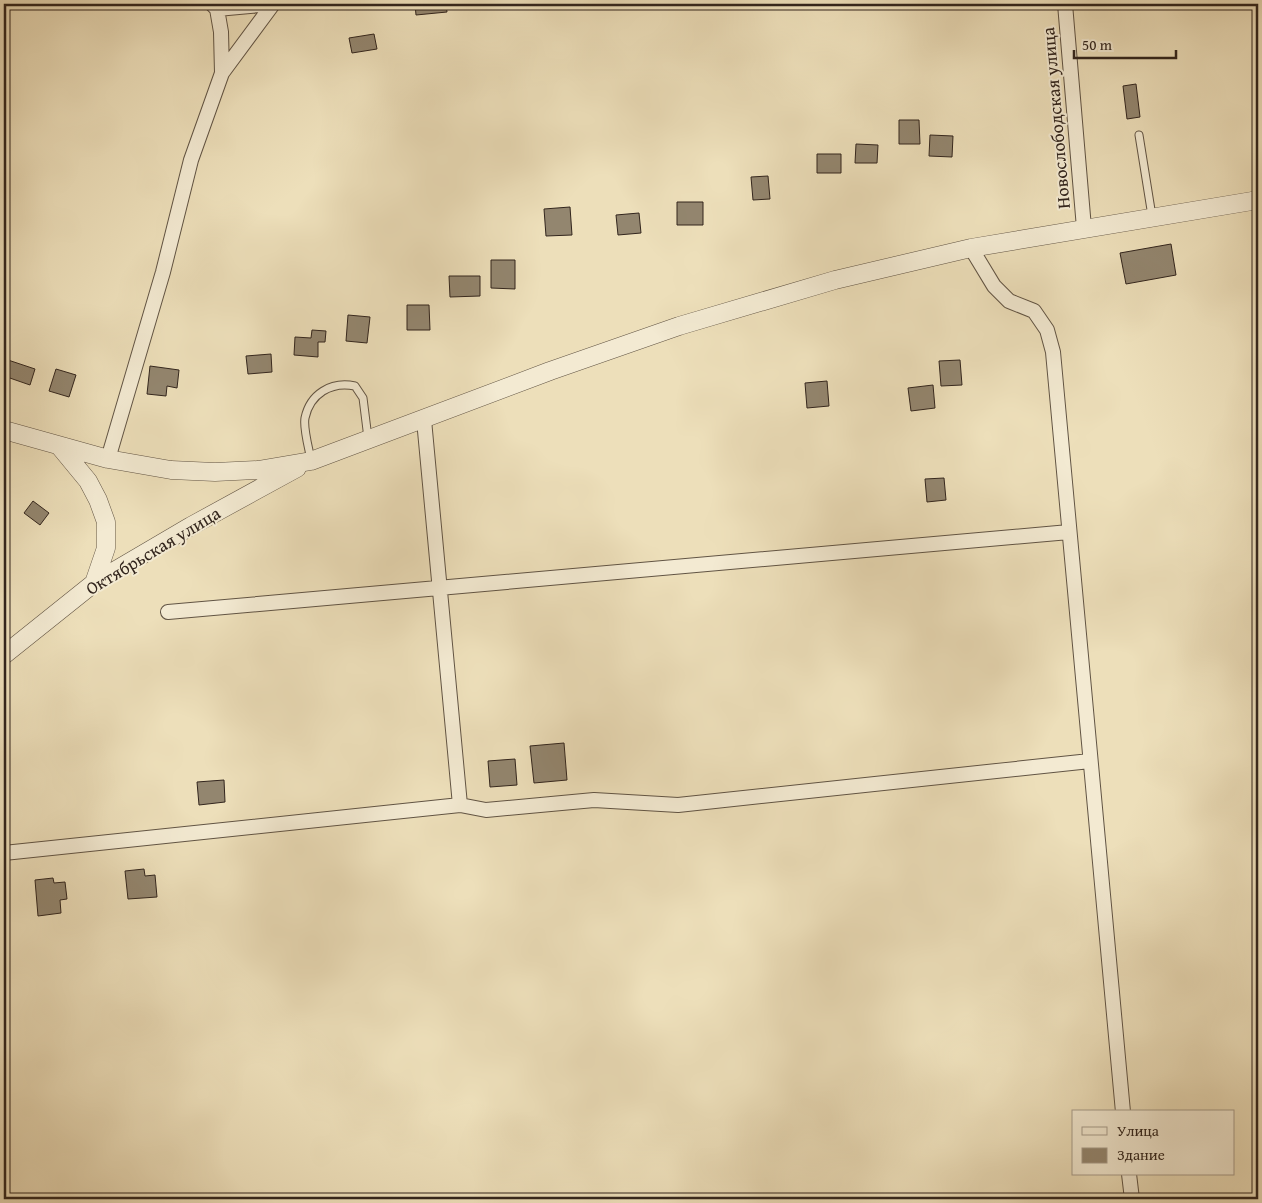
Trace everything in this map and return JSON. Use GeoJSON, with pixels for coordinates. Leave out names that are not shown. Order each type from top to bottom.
{"type":"FeatureCollection","features":[{"type":"Feature","properties":{"kind":"street"},"geometry":{"type":"LineString","coordinates":[[222,73],[221,32],[215,6],[272,4]]}},
{"type":"Feature","properties":{"kind":"street"},"geometry":{"type":"LineString","coordinates":[[108,459],[163,272],[191,160],[222,73],[272,4]]}},
{"type":"Feature","properties":{"kind":"street","name":"Новослободская улица"},"geometry":{"type":"LineString","coordinates":[[1065,4],[1084,228]]}},
{"type":"Feature","properties":{"kind":"street"},"geometry":{"type":"LineString","coordinates":[[4,430],[108,459],[171,470],[215,472],[258,470],[311,461],[550,371],[678,326],[835,280],[971,248],[1152,216],[1258,200]]}},
{"type":"Feature","properties":{"kind":"street"},"geometry":{"type":"LineString","coordinates":[[971,248],[994,286],[1009,300],[1034,311],[1047,330],[1053,352],[1123,1110]]}},
{"type":"Feature","properties":{"kind":"street"},"geometry":{"type":"LineString","coordinates":[[424,420],[460,806]]}},
{"type":"Feature","properties":{"kind":"street"},"geometry":{"type":"LineString","coordinates":[[60,446],[88,481],[98,500],[106,522],[106,548],[94,583]]}},
{"type":"Feature","properties":{"kind":"street","name":"Октябрьская улица"},"geometry":{"type":"LineString","coordinates":[[4,655],[94,583],[191,526],[311,461]]}},
{"type":"Feature","properties":{"kind":"street"},"geometry":{"type":"LineString","coordinates":[[168,612],[1069,532]]}},
{"type":"Feature","properties":{"kind":"street"},"geometry":{"type":"LineString","coordinates":[[4,853],[460,806],[486,810],[594,800],[678,805],[1090,761]]}},
{"type":"Feature","properties":{"kind":"street"},"geometry":{"type":"LineString","coordinates":[[1129,1176],[1132,1199]]}},
{"type":"Feature","properties":{"kind":"lane"},"geometry":{"type":"LineString","coordinates":[[1139,135],[1152,216]]}},
{"type":"Feature","properties":{"kind":"lane"},"geometry":{"type":"LineString","coordinates":[[311,461],[305,419],[312,400],[323,391],[344,384],[354,386],[362,398],[368,439]]}},
{"type":"Feature","properties":{"kind":"building"},"geometry":{"type":"Polygon","coordinates":[[[415,4],[446,4],[447,12],[416,15],[415,4]]]}},
{"type":"Feature","properties":{"kind":"building"},"geometry":{"type":"Polygon","coordinates":[[[374,34],[377,49],[352,53],[349,38],[374,34]]]}},
{"type":"Feature","properties":{"kind":"building"},"geometry":{"type":"Polygon","coordinates":[[[1136,84],[1140,117],[1127,119],[1123,86],[1136,84]]]}},
{"type":"Feature","properties":{"kind":"building"},"geometry":{"type":"Polygon","coordinates":[[[899,120],[919,120],[920,144],[899,144],[899,120]]]}},
{"type":"Feature","properties":{"kind":"building"},"geometry":{"type":"Polygon","coordinates":[[[930,135],[953,136],[952,157],[929,156],[930,135]]]}},
{"type":"Feature","properties":{"kind":"building"},"geometry":{"type":"Polygon","coordinates":[[[856,144],[878,145],[877,163],[855,163],[856,144]]]}},
{"type":"Feature","properties":{"kind":"building"},"geometry":{"type":"Polygon","coordinates":[[[817,154],[841,154],[841,173],[817,173],[817,154]]]}},
{"type":"Feature","properties":{"kind":"building"},"geometry":{"type":"Polygon","coordinates":[[[768,176],[770,199],[753,200],[751,177],[768,176]]]}},
{"type":"Feature","properties":{"kind":"building"},"geometry":{"type":"Polygon","coordinates":[[[677,202],[703,202],[703,225],[677,225],[677,202]]]}},
{"type":"Feature","properties":{"kind":"building"},"geometry":{"type":"Polygon","coordinates":[[[570,207],[572,235],[546,236],[544,209],[570,207]]]}},
{"type":"Feature","properties":{"kind":"building"},"geometry":{"type":"Polygon","coordinates":[[[639,213],[641,233],[618,235],[616,215],[639,213]]]}},
{"type":"Feature","properties":{"kind":"building"},"geometry":{"type":"Polygon","coordinates":[[[1171,244],[1176,275],[1126,284],[1120,253],[1171,244]]]}},
{"type":"Feature","properties":{"kind":"building"},"geometry":{"type":"Polygon","coordinates":[[[491,260],[515,260],[515,289],[491,288],[491,260]]]}},
{"type":"Feature","properties":{"kind":"building"},"geometry":{"type":"Polygon","coordinates":[[[449,276],[480,276],[480,296],[450,297],[449,276]]]}},
{"type":"Feature","properties":{"kind":"building"},"geometry":{"type":"Polygon","coordinates":[[[407,305],[429,305],[430,330],[407,330],[407,305]]]}},
{"type":"Feature","properties":{"kind":"building"},"geometry":{"type":"Polygon","coordinates":[[[348,315],[370,317],[367,343],[346,341],[348,315]]]}},
{"type":"Feature","properties":{"kind":"building"},"geometry":{"type":"Polygon","coordinates":[[[312,330],[326,331],[325,342],[318,342],[318,357],[294,355],[295,337],[311,338],[312,330]]]}},
{"type":"Feature","properties":{"kind":"building"},"geometry":{"type":"Polygon","coordinates":[[[271,354],[272,372],[248,374],[246,356],[271,354]]]}},
{"type":"Feature","properties":{"kind":"building"},"geometry":{"type":"Polygon","coordinates":[[[5,359],[35,369],[30,385],[4,376],[5,359]]]}},
{"type":"Feature","properties":{"kind":"building"},"geometry":{"type":"Polygon","coordinates":[[[960,360],[962,385],[941,386],[939,361],[960,360]]]}},
{"type":"Feature","properties":{"kind":"building"},"geometry":{"type":"Polygon","coordinates":[[[150,366],[179,370],[177,388],[167,386],[166,396],[147,394],[150,366]]]}},
{"type":"Feature","properties":{"kind":"building"},"geometry":{"type":"Polygon","coordinates":[[[56,369],[76,375],[69,397],[49,391],[56,369]]]}},
{"type":"Feature","properties":{"kind":"building"},"geometry":{"type":"Polygon","coordinates":[[[827,381],[829,406],[807,408],[805,383],[827,381]]]}},
{"type":"Feature","properties":{"kind":"building"},"geometry":{"type":"Polygon","coordinates":[[[933,385],[935,408],[911,411],[908,388],[933,385]]]}},
{"type":"Feature","properties":{"kind":"building"},"geometry":{"type":"Polygon","coordinates":[[[944,478],[946,500],[927,502],[925,479],[944,478]]]}},
{"type":"Feature","properties":{"kind":"building"},"geometry":{"type":"Polygon","coordinates":[[[33,501],[49,513],[40,525],[24,513],[33,501]]]}},
{"type":"Feature","properties":{"kind":"building"},"geometry":{"type":"Polygon","coordinates":[[[564,743],[567,780],[534,783],[530,746],[564,743]]]}},
{"type":"Feature","properties":{"kind":"building"},"geometry":{"type":"Polygon","coordinates":[[[515,759],[517,785],[490,787],[488,761],[515,759]]]}},
{"type":"Feature","properties":{"kind":"building"},"geometry":{"type":"Polygon","coordinates":[[[224,780],[225,802],[199,805],[197,782],[224,780]]]}},
{"type":"Feature","properties":{"kind":"building"},"geometry":{"type":"Polygon","coordinates":[[[144,869],[145,876],[155,875],[157,897],[128,899],[125,871],[144,869]]]}},
{"type":"Feature","properties":{"kind":"building"},"geometry":{"type":"Polygon","coordinates":[[[53,878],[54,883],[65,882],[67,899],[60,900],[61,913],[38,916],[35,880],[53,878]]]}}]}
